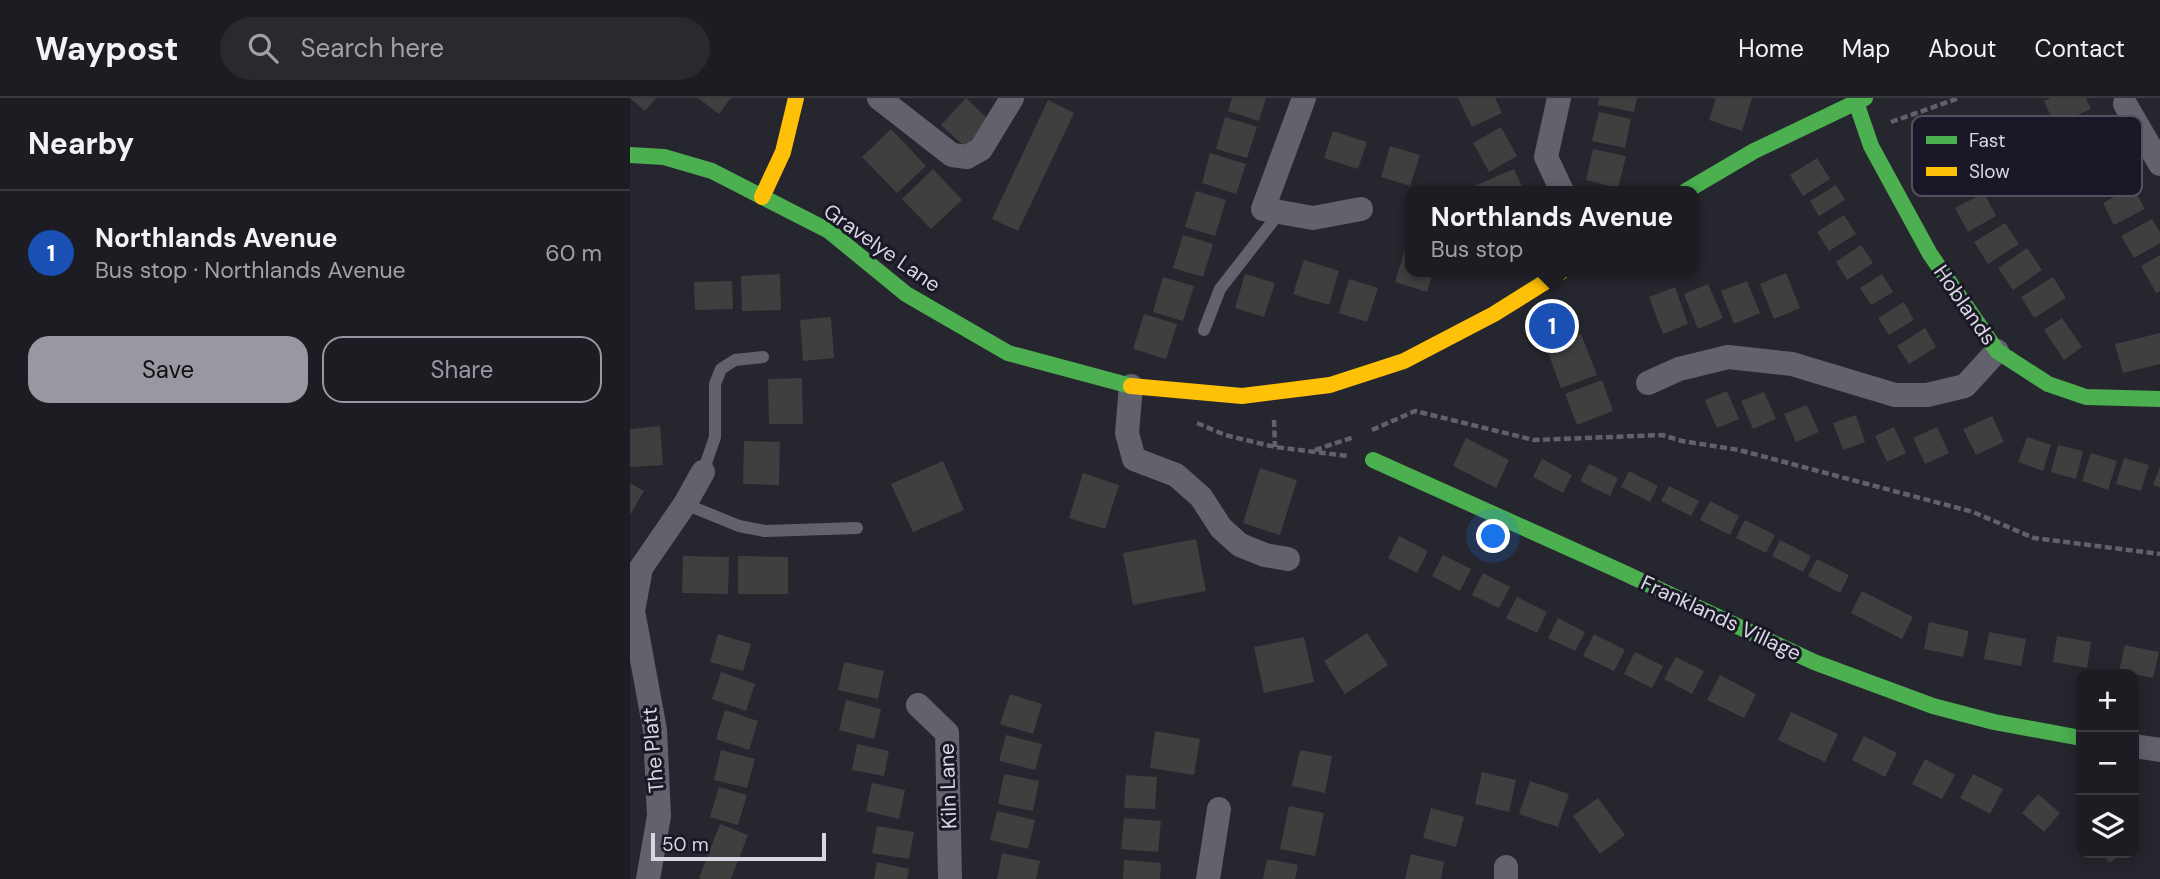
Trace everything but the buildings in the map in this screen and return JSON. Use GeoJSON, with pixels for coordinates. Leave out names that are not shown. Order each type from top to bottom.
{"type":"FeatureCollection","features":[{"type":"Feature","properties":{"kind":"street"},"geometry":{"type":"LineString","coordinates":[[762,197],[783,152],[796,98]]}},
{"type":"Feature","properties":{"kind":"street"},"geometry":{"type":"LineString","coordinates":[[879,98],[952,155],[967,157],[981,149],[1013,98]]}},
{"type":"Feature","properties":{"kind":"street"},"geometry":{"type":"LineString","coordinates":[[1304,98],[1263,209],[1313,218],[1361,209]]}},
{"type":"Feature","properties":{"kind":"street"},"geometry":{"type":"LineString","coordinates":[[1559,98],[1546,156],[1560,186]]}},
{"type":"Feature","properties":{"kind":"street"},"geometry":{"type":"LineString","coordinates":[[1694,186],[1754,151],[1861,100]]}},
{"type":"Feature","properties":{"kind":"street","name":"Hoblands"},"geometry":{"type":"LineString","coordinates":[[1861,100],[1871,146],[1930,254],[1997,351],[2048,384],[2085,397],[2160,399]]}},
{"type":"Feature","properties":{"kind":"street"},"geometry":{"type":"LineString","coordinates":[[2124,104],[2131,116]]}},
{"type":"Feature","properties":{"kind":"street"},"geometry":{"type":"LineString","coordinates":[[2142,134],[2160,164]]}},
{"type":"Feature","properties":{"kind":"street","name":"Gravelye Lane"},"geometry":{"type":"LineString","coordinates":[[630,155],[664,157],[712,171],[829,231],[906,294],[1008,353],[1141,386],[1242,396],[1330,385],[1404,361],[1494,314],[1553,277]]}},
{"type":"Feature","properties":{"kind":"street"},"geometry":{"type":"LineString","coordinates":[[1648,383],[1679,369],[1728,357],[1792,364],[1895,395],[1927,395],[1965,386],[1997,351]]}},
{"type":"Feature","properties":{"kind":"street"},"geometry":{"type":"LineString","coordinates":[[1141,386],[1127,433],[1134,459],[1176,475],[1201,497],[1220,528],[1240,544],[1265,555],[1289,559]]}},
{"type":"Feature","properties":{"kind":"street","name":"Franklands Village"},"geometry":{"type":"LineString","coordinates":[[1373,460],[1620,570],[1814,662],[1933,706],[1994,722],[2076,737]]}},
{"type":"Feature","properties":{"kind":"street","name":"The Platt"},"geometry":{"type":"LineString","coordinates":[[648,879],[659,816],[655,730],[633,611],[641,568],[685,504],[703,472]]}},
{"type":"Feature","properties":{"kind":"street","name":"Kiln Lane"},"geometry":{"type":"LineString","coordinates":[[918,705],[947,733],[950,879]]}},
{"type":"Feature","properties":{"kind":"street"},"geometry":{"type":"LineString","coordinates":[[2139,747],[2160,750]]}},
{"type":"Feature","properties":{"kind":"street"},"geometry":{"type":"LineString","coordinates":[[1208,879],[1219,808]]}},
{"type":"Feature","properties":{"kind":"lane"},"geometry":{"type":"LineString","coordinates":[[1204,330],[1220,289],[1280,212]]}},
{"type":"Feature","properties":{"kind":"lane"},"geometry":{"type":"LineString","coordinates":[[703,472],[715,437],[715,384],[721,369],[735,360],[763,356]]}},
{"type":"Feature","properties":{"kind":"lane"},"geometry":{"type":"LineString","coordinates":[[685,504],[739,526],[765,531],[857,528]]}},
{"type":"Feature","properties":{"kind":"path"},"geometry":{"type":"LineString","coordinates":[[1866,130],[1959,98]]}},
{"type":"Feature","properties":{"kind":"path"},"geometry":{"type":"LineString","coordinates":[[1315,450],[1373,430],[1415,411],[1534,440],[1662,435],[1739,450],[1973,512],[2034,538],[2160,554]]}},
{"type":"Feature","properties":{"kind":"path"},"geometry":{"type":"LineString","coordinates":[[1193,421],[1238,438],[1275,447],[1315,450],[1373,460]]}},
{"type":"Feature","properties":{"kind":"traffic: fast"},"geometry":{"type":"LineString","coordinates":[[1694,186],[1754,151],[1865,98]]}},
{"type":"Feature","properties":{"kind":"traffic: fast"},"geometry":{"type":"LineString","coordinates":[[1856,102],[1871,146],[1930,254],[1997,351],[2048,384],[2086,397],[2160,399]]}},
{"type":"Feature","properties":{"kind":"traffic: fast"},"geometry":{"type":"LineString","coordinates":[[630,155],[664,157],[712,171],[829,231],[906,294],[1008,353],[1131,386]]}},
{"type":"Feature","properties":{"kind":"traffic: fast"},"geometry":{"type":"LineString","coordinates":[[1373,460],[1814,662],[1933,706],[1994,722],[2076,737]]}},
{"type":"Feature","properties":{"kind":"traffic: slow"},"geometry":{"type":"LineString","coordinates":[[762,197],[783,152],[796,98]]}},
{"type":"Feature","properties":{"kind":"traffic: slow"},"geometry":{"type":"LineString","coordinates":[[1131,386],[1242,396],[1330,385],[1404,361],[1494,314],[1553,277]]}},
{"type":"Feature","properties":{"kind":"place","name":"Northlands Avenue"},"geometry":{"type":"Point","coordinates":[1552,326]}}]}
